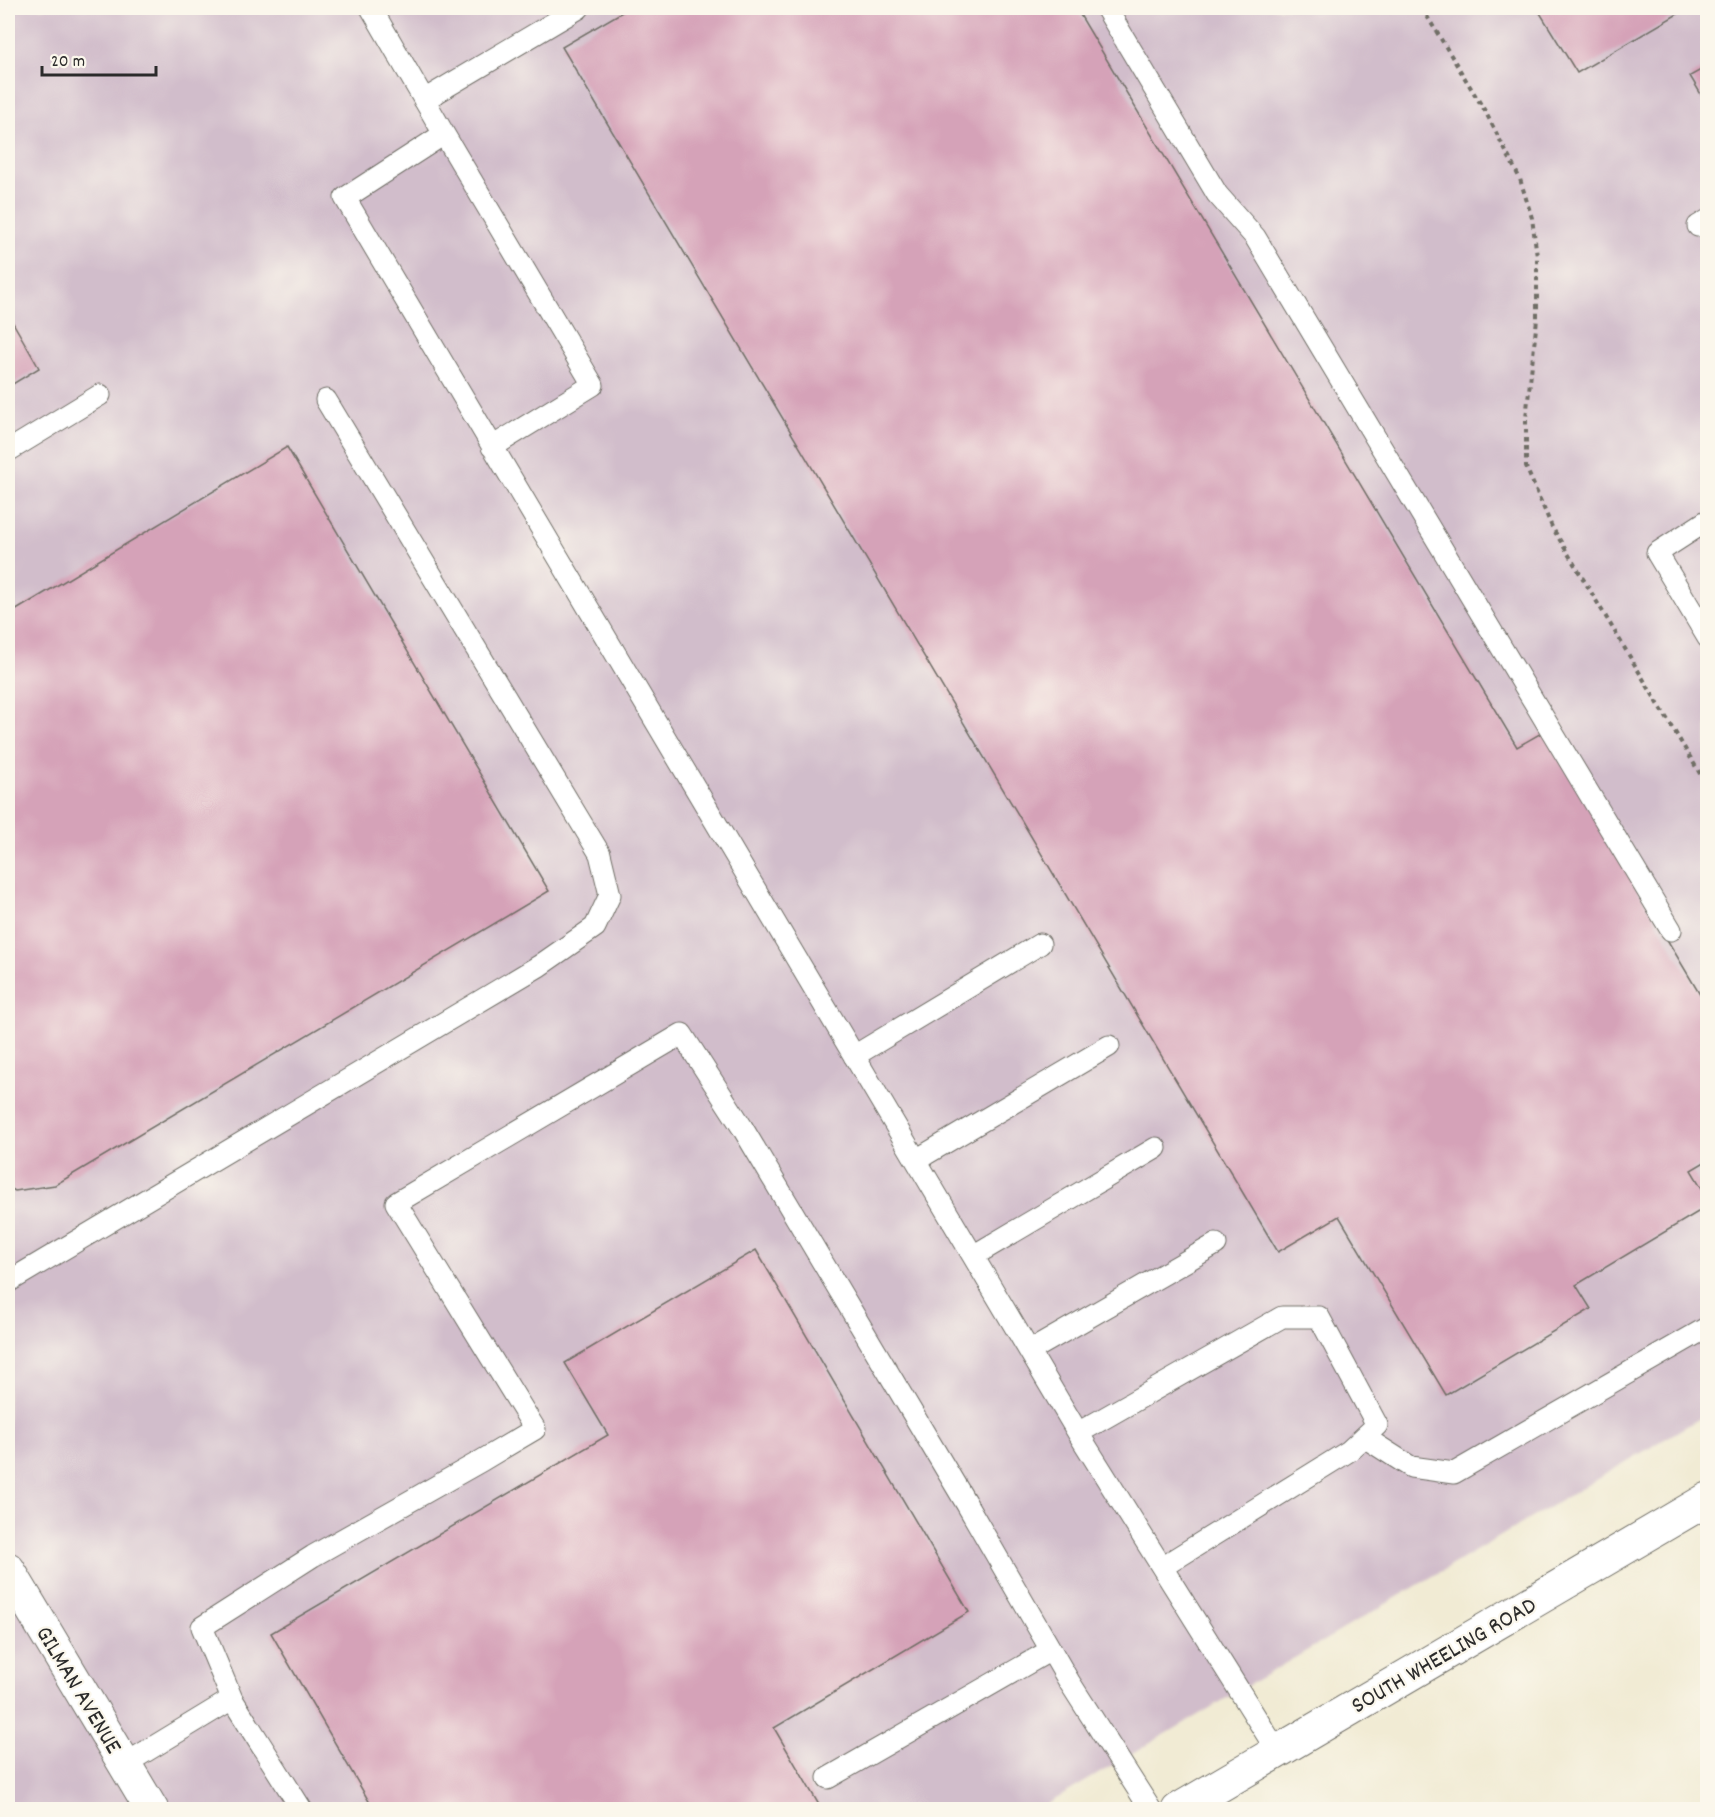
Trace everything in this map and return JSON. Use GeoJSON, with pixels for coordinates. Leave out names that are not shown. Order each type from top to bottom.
{"type":"FeatureCollection","features":[{"type":"Feature","properties":{"kind":"main road","name":"SOUTH WHEELING ROAD"},"geometry":{"type":"LineString","coordinates":[[1179,1809],[1707,1499]]}},
{"type":"Feature","properties":{"kind":"main road","name":"GILMAN AVENUE"},"geometry":{"type":"LineString","coordinates":[[8,1569],[152,1809]]}},
{"type":"Feature","properties":{"kind":"lane"},"geometry":{"type":"LineString","coordinates":[[371,8],[593,385],[492,447]]}},
{"type":"Feature","properties":{"kind":"lane"},"geometry":{"type":"LineString","coordinates":[[424,99],[579,8]]}},
{"type":"Feature","properties":{"kind":"lane"},"geometry":{"type":"LineString","coordinates":[[1106,8],[1217,194],[1255,237],[1671,930]]}},
{"type":"Feature","properties":{"kind":"lane"},"geometry":{"type":"LineString","coordinates":[[444,135],[345,198],[1078,1433],[1278,1751]]}},
{"type":"Feature","properties":{"kind":"lane"},"geometry":{"type":"LineString","coordinates":[[8,451],[100,395]]}},
{"type":"Feature","properties":{"kind":"lane"},"geometry":{"type":"LineString","coordinates":[[8,1282],[539,966],[595,927],[610,895],[600,854],[326,400]]}},
{"type":"Feature","properties":{"kind":"lane"},"geometry":{"type":"LineString","coordinates":[[1707,520],[1657,553],[1707,638]]}},
{"type":"Feature","properties":{"kind":"lane"},"geometry":{"type":"LineString","coordinates":[[854,1056],[1040,944]]}},
{"type":"Feature","properties":{"kind":"lane"},"geometry":{"type":"LineString","coordinates":[[302,1809],[232,1699],[202,1627],[313,1556],[535,1429],[396,1203],[682,1034],[742,1127],[966,1503],[1070,1683],[1151,1809]]}},
{"type":"Feature","properties":{"kind":"lane"},"geometry":{"type":"LineString","coordinates":[[916,1160],[1109,1047]]}},
{"type":"Feature","properties":{"kind":"lane"},"geometry":{"type":"LineString","coordinates":[[973,1256],[1156,1148]]}},
{"type":"Feature","properties":{"kind":"lane"},"geometry":{"type":"LineString","coordinates":[[1030,1351],[1216,1244]]}},
{"type":"Feature","properties":{"kind":"lane"},"geometry":{"type":"LineString","coordinates":[[1078,1433],[1282,1317],[1319,1317],[1377,1425],[1349,1451],[1162,1567]]}},
{"type":"Feature","properties":{"kind":"lane"},"geometry":{"type":"LineString","coordinates":[[1364,1437],[1411,1467],[1454,1473],[1707,1327]]}},
{"type":"Feature","properties":{"kind":"lane"},"geometry":{"type":"LineString","coordinates":[[828,1778],[1051,1650]]}},
{"type":"Feature","properties":{"kind":"lane"},"geometry":{"type":"LineString","coordinates":[[125,1764],[232,1699]]}},
{"type":"Feature","properties":{"kind":"path"},"geometry":{"type":"LineString","coordinates":[[1422,8],[1485,111],[1520,179],[1532,218],[1537,256],[1537,319],[1526,418],[1526,467],[1552,526],[1707,787]]}},
{"type":"Feature","properties":{"kind":"shaded area"},"geometry":{"type":"Polygon","coordinates":[[[8,8],[1707,8],[1707,1414],[1039,1809],[8,1810],[8,8]]]}},
{"type":"Feature","properties":{"kind":"building"},"geometry":{"type":"Polygon","coordinates":[[[629,8],[1076,8],[1517,747],[1543,732],[1708,1008],[1708,1160],[1691,1170],[1708,1198],[1708,1206],[1576,1285],[1591,1309],[1446,1395],[1339,1216],[1278,1252],[562,47],[629,8]]]}},
{"type":"Feature","properties":{"kind":"building"},"geometry":{"type":"Polygon","coordinates":[[[1537,8],[1688,8],[1577,73],[1537,8]]]}},
{"type":"Feature","properties":{"kind":"building"},"geometry":{"type":"Polygon","coordinates":[[[1708,66],[1708,106],[1690,76],[1708,66]]]}},
{"type":"Feature","properties":{"kind":"building"},"geometry":{"type":"Polygon","coordinates":[[[8,314],[39,368],[8,387],[8,314]]]}},
{"type":"Feature","properties":{"kind":"building"},"geometry":{"type":"Polygon","coordinates":[[[287,447],[549,891],[55,1185],[15,1191],[8,1187],[8,615],[287,447]]]}},
{"type":"Feature","properties":{"kind":"building"},"geometry":{"type":"Polygon","coordinates":[[[756,1250],[969,1612],[774,1728],[822,1810],[374,1810],[271,1633],[608,1435],[565,1363],[756,1250]]]}}]}
